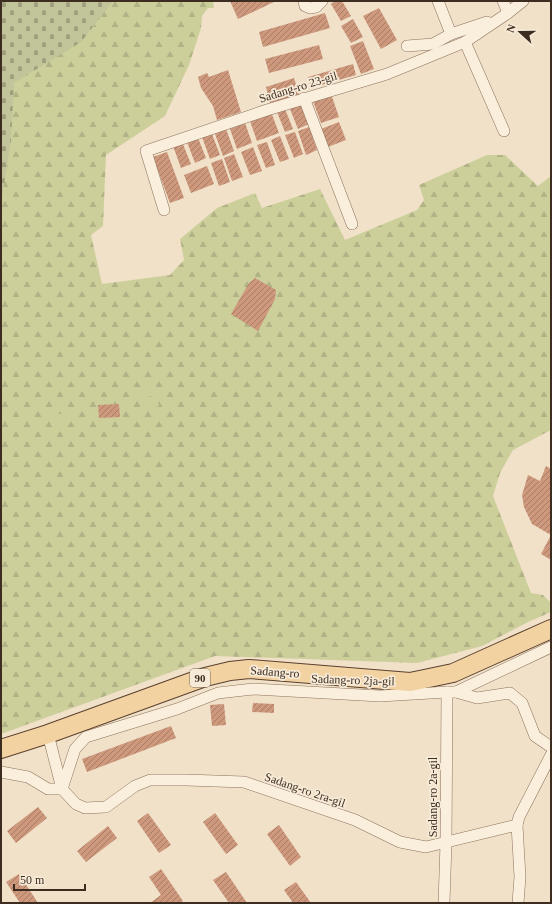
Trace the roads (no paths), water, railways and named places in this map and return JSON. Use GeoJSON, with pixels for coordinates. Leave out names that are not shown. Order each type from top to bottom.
{"type":"FeatureCollection","features":[{"type":"Feature","properties":{"kind":"main road","name":"Sadang-ro"},"geometry":{"type":"LineString","coordinates":[[1,749],[48,734],[205,676],[249,669],[410,682],[453,673],[551,629]]}},
{"type":"Feature","properties":{"kind":"street"},"geometry":{"type":"LineString","coordinates":[[304,1],[305,6],[310,8],[316,8],[322,1]]}},
{"type":"Feature","properties":{"kind":"street"},"geometry":{"type":"LineString","coordinates":[[438,1],[451,34]]}},
{"type":"Feature","properties":{"kind":"street"},"geometry":{"type":"LineString","coordinates":[[407,46],[433,44],[451,34],[504,16],[503,1]]}},
{"type":"Feature","properties":{"kind":"street","name":"Sadang-ro 23-gil"},"geometry":{"type":"LineString","coordinates":[[164,210],[146,151],[304,98],[387,74],[465,42],[504,16],[523,1]]}},
{"type":"Feature","properties":{"kind":"street"},"geometry":{"type":"LineString","coordinates":[[465,42],[482,78],[487,96],[504,131]]}},
{"type":"Feature","properties":{"kind":"street"},"geometry":{"type":"LineString","coordinates":[[304,98],[352,224]]}},
{"type":"Feature","properties":{"kind":"street"},"geometry":{"type":"LineString","coordinates":[[451,692],[551,647]]}},
{"type":"Feature","properties":{"kind":"street","name":"Sadang-ro 2ja-gil"},"geometry":{"type":"LineString","coordinates":[[62,789],[75,749],[86,737],[177,709],[218,693],[253,689],[380,696],[451,692],[477,698],[510,693],[522,703],[535,736],[551,747]]}},
{"type":"Feature","properties":{"kind":"street","name":"Sadang-ro 2a-gil"},"geometry":{"type":"LineString","coordinates":[[444,903],[451,692]]}},
{"type":"Feature","properties":{"kind":"street"},"geometry":{"type":"LineString","coordinates":[[1,772],[28,777],[48,789],[62,789],[48,734]]}},
{"type":"Feature","properties":{"kind":"street"},"geometry":{"type":"LineString","coordinates":[[518,903],[520,877],[517,826],[519,817],[551,756]]}},
{"type":"Feature","properties":{"kind":"street","name":"Sadang-ro 2ra-gil"},"geometry":{"type":"LineString","coordinates":[[62,789],[76,804],[84,808],[97,808],[106,807],[135,786],[150,780],[244,782],[355,820],[400,842],[426,847],[517,826]]}}]}
